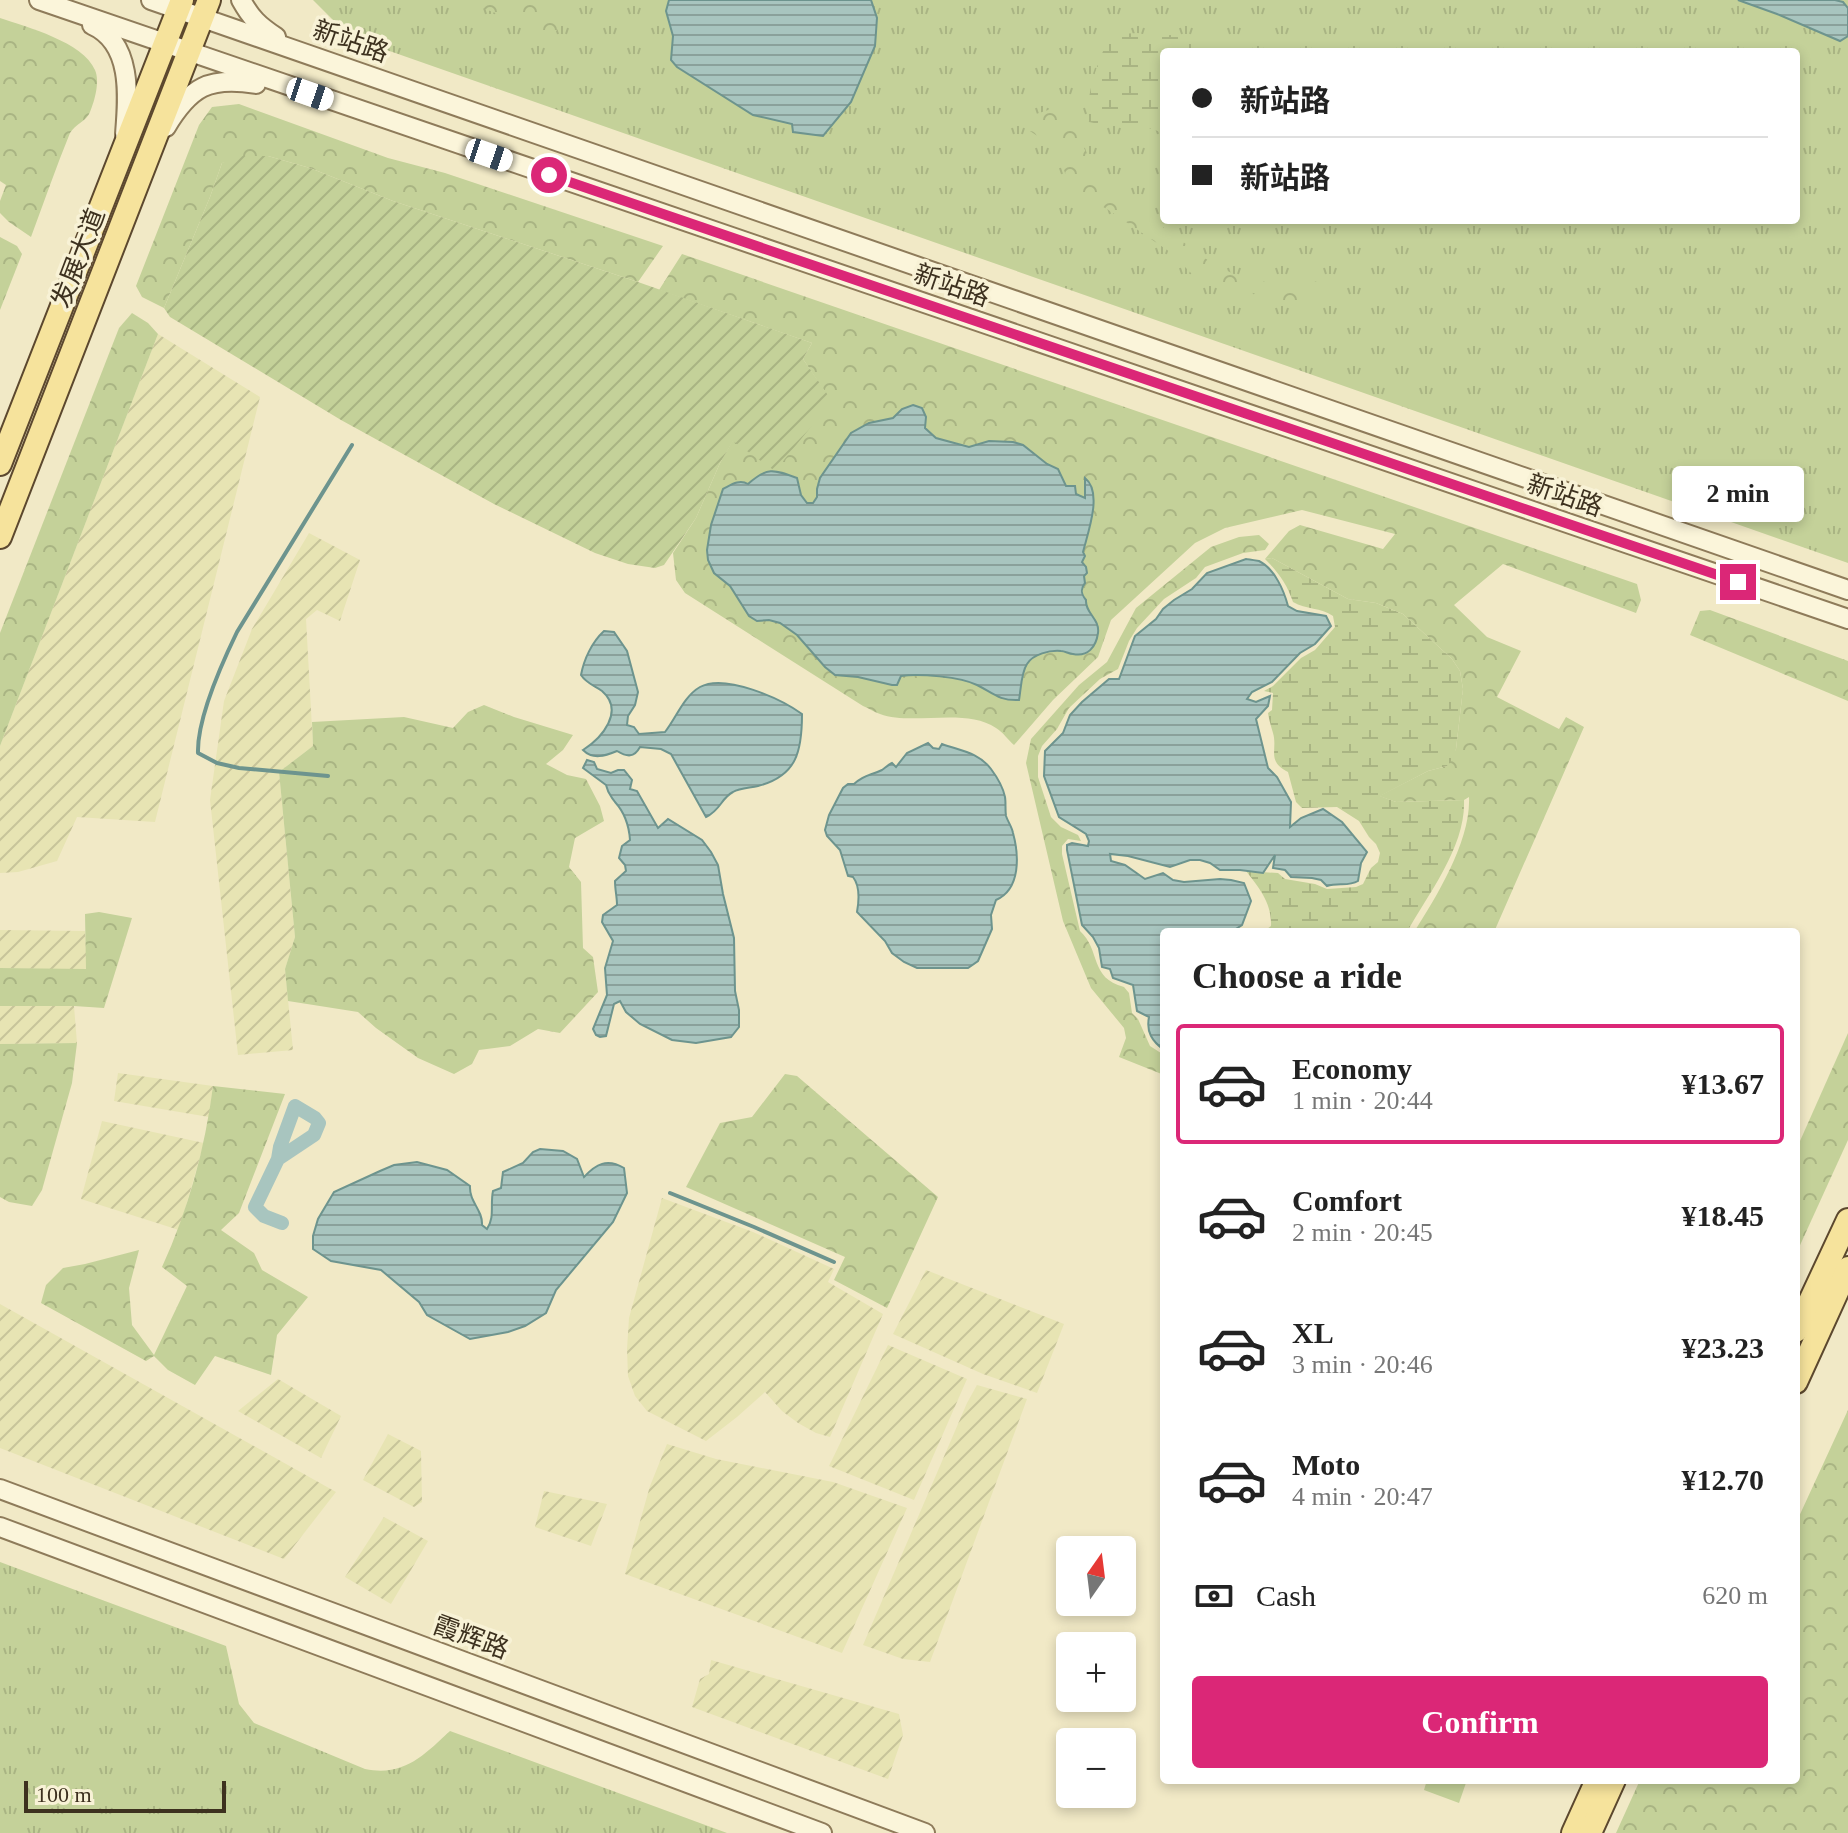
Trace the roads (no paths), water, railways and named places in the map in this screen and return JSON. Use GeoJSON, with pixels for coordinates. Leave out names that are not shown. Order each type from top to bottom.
{"type":"FeatureCollection","features":[{"type":"Feature","properties":{"kind":"main road","name":"发展大道"},"geometry":{"type":"LineString","coordinates":[[0,464],[180,4]]}},
{"type":"Feature","properties":{"kind":"main road","name":"发展大道"},"geometry":{"type":"LineString","coordinates":[[0,537],[206,9]]}},
{"type":"Feature","properties":{"kind":"main road"},"geometry":{"type":"LineString","coordinates":[[1800,1322],[1848,1220]]}},
{"type":"Feature","properties":{"kind":"main road"},"geometry":{"type":"LineString","coordinates":[[1800,1373],[1848,1268]]}},
{"type":"Feature","properties":{"kind":"main road"},"geometry":{"type":"LineString","coordinates":[[1573,1833],[1595,1784]]}},
{"type":"Feature","properties":{"kind":"main road"},"geometry":{"type":"LineString","coordinates":[[1590,1833],[1612,1784]]}},
{"type":"Feature","properties":{"kind":"street","name":"新站路"},"geometry":{"type":"LineString","coordinates":[[37,0],[1848,619]]}},
{"type":"Feature","properties":{"kind":"street"},"geometry":{"type":"LineString","coordinates":[[37,0],[99,28],[109,36],[124,65],[127,115],[124,147]]}},
{"type":"Feature","properties":{"kind":"street","name":"新站路"},"geometry":{"type":"LineString","coordinates":[[151,0],[206,9],[329,61],[1848,590]]}},
{"type":"Feature","properties":{"kind":"street"},"geometry":{"type":"LineString","coordinates":[[241,0],[258,25],[278,38],[329,61]]}},
{"type":"Feature","properties":{"kind":"street"},"geometry":{"type":"LineString","coordinates":[[148,157],[190,94],[213,82],[236,81],[310,94]]}},
{"type":"Feature","properties":{"kind":"street","name":"霞辉路"},"geometry":{"type":"LineString","coordinates":[[0,1489],[925,1833]]}},
{"type":"Feature","properties":{"kind":"street"},"geometry":{"type":"LineString","coordinates":[[0,1527],[822,1833]]}},
{"type":"Feature","properties":{"kind":"water"},"geometry":{"type":"Polygon","coordinates":[[[669,0],[871,0],[877,18],[875,46],[851,102],[823,136],[793,132],[792,124],[753,115],[677,67],[671,60],[673,36],[666,11],[669,0]]]}},
{"type":"Feature","properties":{"kind":"water"},"geometry":{"type":"Polygon","coordinates":[[[1738,0],[1843,2],[1848,8],[1848,36],[1840,41],[1738,0]]]}},
{"type":"Feature","properties":{"kind":"water"},"geometry":{"type":"Polygon","coordinates":[[[913,405],[922,408],[926,417],[925,428],[936,438],[969,447],[989,441],[1013,442],[1023,445],[1058,469],[1066,486],[1075,486],[1076,494],[1085,498],[1085,478],[1090,484],[1094,502],[1083,552],[1082,562],[1087,573],[1082,592],[1097,624],[1097,638],[1093,647],[1083,654],[1052,651],[1033,658],[1024,672],[1019,700],[1001,698],[970,682],[951,678],[901,676],[897,685],[892,685],[835,675],[797,635],[780,623],[757,621],[749,616],[730,586],[714,573],[708,560],[711,525],[723,489],[738,482],[748,484],[766,472],[776,471],[797,478],[801,495],[807,503],[813,503],[820,478],[851,433],[869,423],[893,418],[902,409],[913,405]]]}},
{"type":"Feature","properties":{"kind":"water"},"geometry":{"type":"Polygon","coordinates":[[[1246,559],[1259,561],[1274,575],[1288,606],[1297,611],[1326,616],[1331,626],[1315,644],[1300,653],[1272,682],[1252,692],[1247,699],[1256,702],[1270,696],[1268,706],[1256,719],[1268,768],[1277,777],[1291,802],[1290,827],[1301,818],[1323,809],[1342,822],[1367,852],[1361,863],[1358,881],[1327,886],[1321,880],[1291,877],[1285,870],[1273,868],[1275,855],[1263,873],[1220,870],[1200,860],[1170,867],[1110,854],[1111,861],[1125,865],[1145,879],[1163,873],[1173,880],[1184,882],[1220,879],[1244,883],[1251,901],[1242,925],[1237,928],[1160,928],[1160,1046],[1151,1036],[1149,1017],[1137,1011],[1133,985],[1113,978],[1110,969],[1102,967],[1099,948],[1082,925],[1067,845],[1088,846],[1089,841],[1086,834],[1059,817],[1044,776],[1045,751],[1063,733],[1070,715],[1082,702],[1109,679],[1119,679],[1135,636],[1207,573],[1246,559]]]}},
{"type":"Feature","properties":{"kind":"water"},"geometry":{"type":"Polygon","coordinates":[[[604,631],[614,632],[627,651],[638,692],[627,725],[634,727],[639,734],[665,732],[685,702],[700,687],[724,683],[738,685],[781,701],[802,714],[801,739],[789,769],[771,782],[733,792],[706,817],[671,754],[661,749],[640,747],[630,755],[617,751],[599,756],[587,753],[583,750],[597,739],[611,715],[609,699],[581,675],[589,651],[604,631]]]}},
{"type":"Feature","properties":{"kind":"water"},"geometry":{"type":"Polygon","coordinates":[[[928,743],[933,748],[939,749],[942,744],[969,753],[991,769],[1004,793],[1006,816],[1015,842],[1017,861],[1014,880],[1004,895],[996,900],[991,915],[992,929],[978,961],[968,968],[917,968],[892,953],[885,941],[857,912],[857,885],[853,877],[848,876],[840,850],[825,830],[843,788],[892,763],[896,767],[907,753],[928,743]]]}},
{"type":"Feature","properties":{"kind":"water"},"geometry":{"type":"Polygon","coordinates":[[[587,760],[594,762],[597,769],[611,773],[624,770],[632,780],[630,789],[637,791],[658,828],[668,819],[702,840],[718,865],[734,938],[739,1027],[731,1037],[696,1043],[672,1040],[640,1024],[626,1012],[620,1001],[614,1004],[606,1036],[596,1035],[593,1029],[607,995],[605,968],[613,941],[602,922],[603,915],[617,905],[615,881],[626,871],[619,858],[622,846],[630,840],[624,815],[606,785],[583,768],[587,760]]]}},
{"type":"Feature","properties":{"kind":"water"},"geometry":{"type":"Polygon","coordinates":[[[540,1149],[563,1151],[577,1159],[584,1177],[602,1164],[612,1163],[624,1168],[627,1193],[613,1222],[556,1290],[546,1313],[525,1326],[470,1339],[427,1315],[419,1302],[381,1270],[331,1261],[313,1249],[318,1219],[334,1192],[394,1165],[417,1162],[447,1170],[470,1186],[482,1225],[487,1229],[492,1215],[493,1191],[501,1188],[503,1172],[523,1163],[540,1149]]]}},
{"type":"Feature","properties":{"kind":"waterway"},"geometry":{"type":"LineString","coordinates":[[328,776],[239,768],[217,763],[198,753],[199,739],[212,691],[237,632],[352,445]]}},
{"type":"Feature","properties":{"kind":"waterway"},"geometry":{"type":"LineString","coordinates":[[278,1159],[314,1135],[319,1123],[295,1106],[278,1159],[255,1207],[264,1216],[282,1223]]}},
{"type":"Feature","properties":{"kind":"waterway"},"geometry":{"type":"LineString","coordinates":[[670,1193],[834,1262]]}}]}
